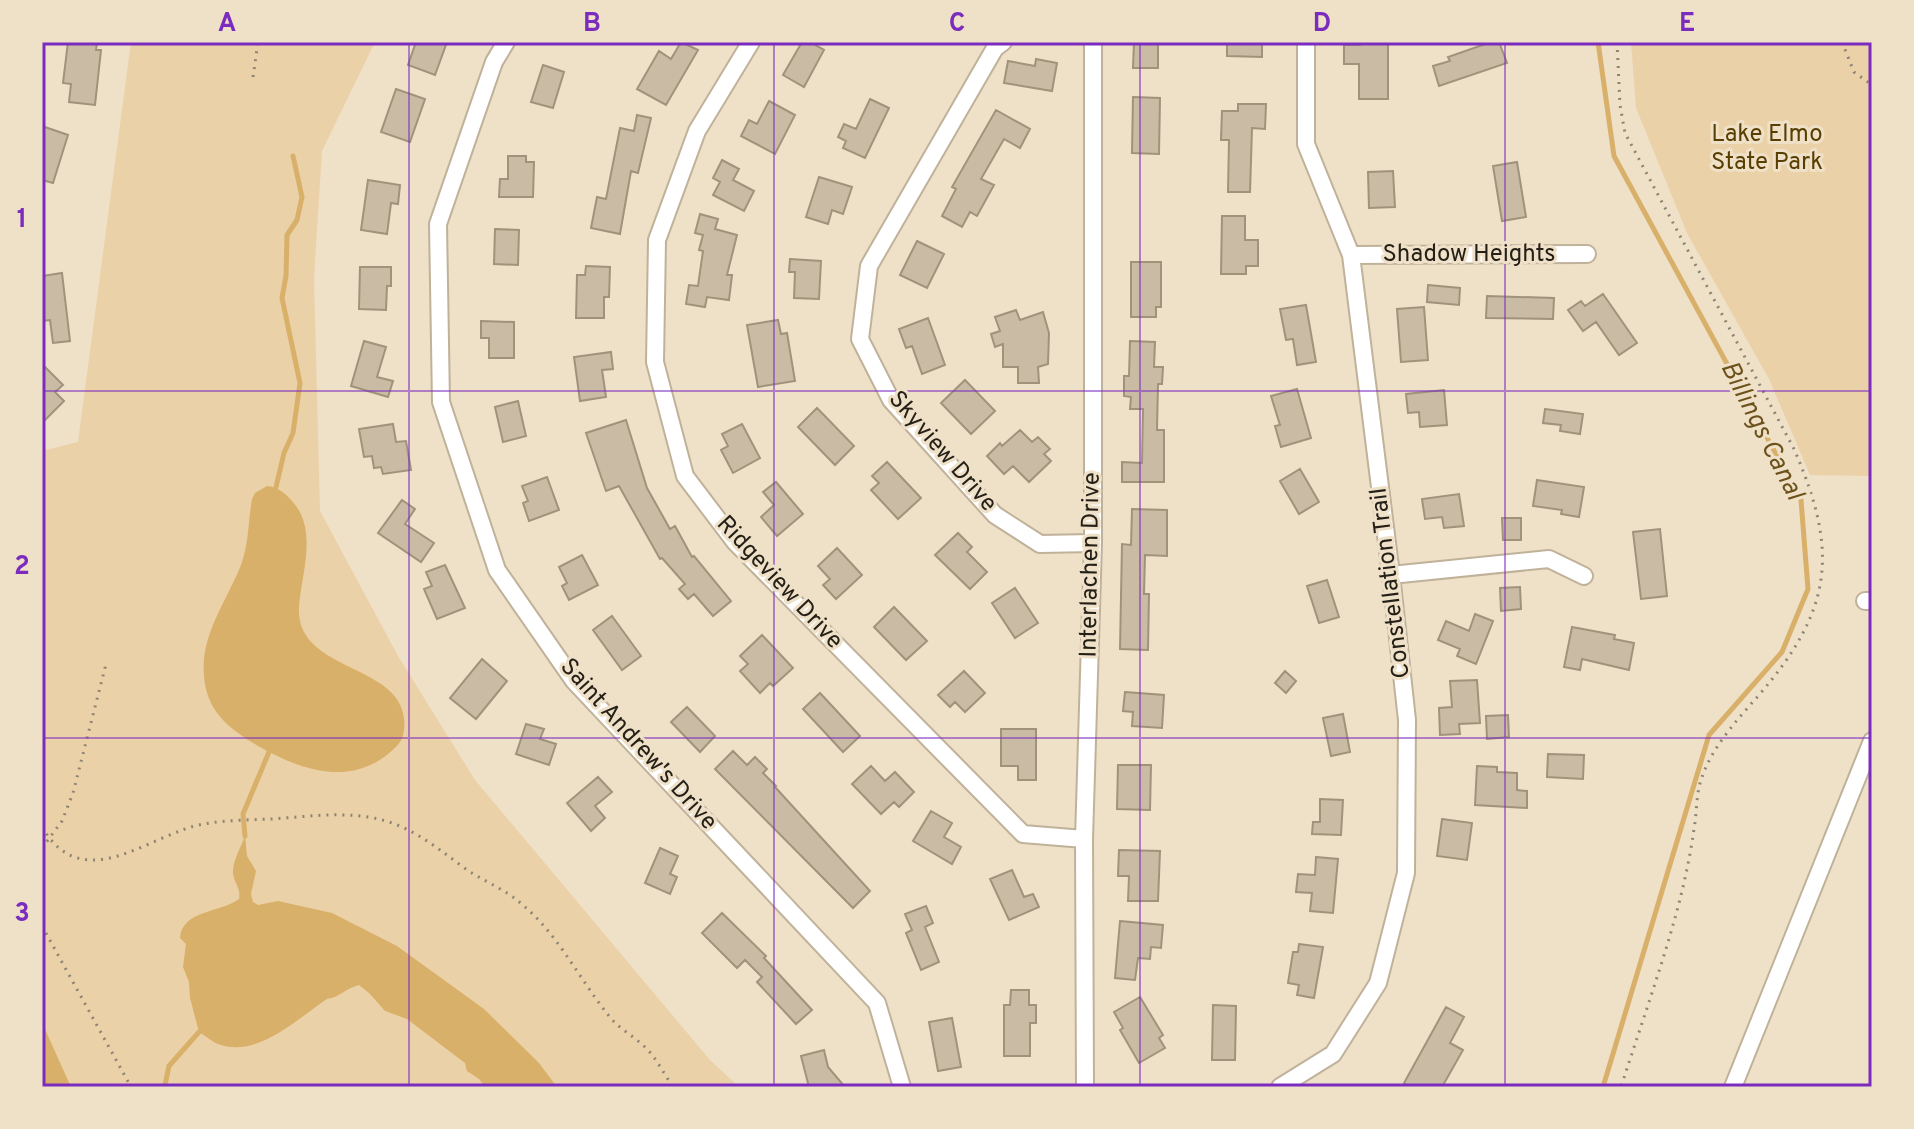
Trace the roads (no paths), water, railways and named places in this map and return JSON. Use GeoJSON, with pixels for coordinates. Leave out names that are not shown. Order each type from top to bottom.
{"type":"FeatureCollection","features":[{"type":"Feature","properties":{"kind":"street","name":"Saint Andrew's Drive"},"geometry":{"type":"LineString","coordinates":[[506,42],[494,62],[438,224],[441,402],[497,570],[574,681],[877,1003],[902,1087]]}},
{"type":"Feature","properties":{"kind":"street","name":"Ridgeview Drive"},"geometry":{"type":"LineString","coordinates":[[751,42],[697,131],[657,240],[655,362],[685,476],[735,542],[1023,834],[1084,839]]}},
{"type":"Feature","properties":{"kind":"street","name":"Skyview Drive"},"geometry":{"type":"LineString","coordinates":[[1003,42],[995,48],[869,266],[860,339],[891,400],[995,515],[1040,544],[1093,543]]}},
{"type":"Feature","properties":{"kind":"street","name":"Interlachen Drive"},"geometry":{"type":"LineString","coordinates":[[1085,1087],[1084,839],[1093,543],[1093,42]]}},
{"type":"Feature","properties":{"kind":"street","name":"Constellation Trail"},"geometry":{"type":"LineString","coordinates":[[1280,1087],[1333,1054],[1378,983],[1406,873],[1407,720],[1391,575],[1351,255],[1306,144],[1306,42]]}},
{"type":"Feature","properties":{"kind":"street","name":"Shadow Heights"},"geometry":{"type":"LineString","coordinates":[[1351,255],[1587,254]]}},
{"type":"Feature","properties":{"kind":"street"},"geometry":{"type":"LineString","coordinates":[[1391,575],[1549,559],[1584,576]]}},
{"type":"Feature","properties":{"kind":"street"},"geometry":{"type":"LineString","coordinates":[[1733,1087],[1872,741]]}},
{"type":"Feature","properties":{"kind":"waterway","name":"Billings Canal"},"geometry":{"type":"LineString","coordinates":[[1598,42],[1614,156],[1801,500],[1808,589],[1782,652],[1709,735],[1603,1087]]}},
{"type":"Feature","properties":{"kind":"waterway"},"geometry":{"type":"LineString","coordinates":[[276,487],[284,453],[293,433],[300,383],[282,298],[287,235],[297,220],[302,197],[293,156]]}},
{"type":"Feature","properties":{"kind":"waterway"},"geometry":{"type":"LineString","coordinates":[[245,836],[243,814],[269,752]]}},
{"type":"Feature","properties":{"kind":"waterway"},"geometry":{"type":"LineString","coordinates":[[162,1087],[169,1066],[199,1032]]}},
{"type":"Feature","properties":{"kind":"park label","name":"Lake Elmo State Park"},"geometry":{"type":"Point","coordinates":[1767,149]}}]}
